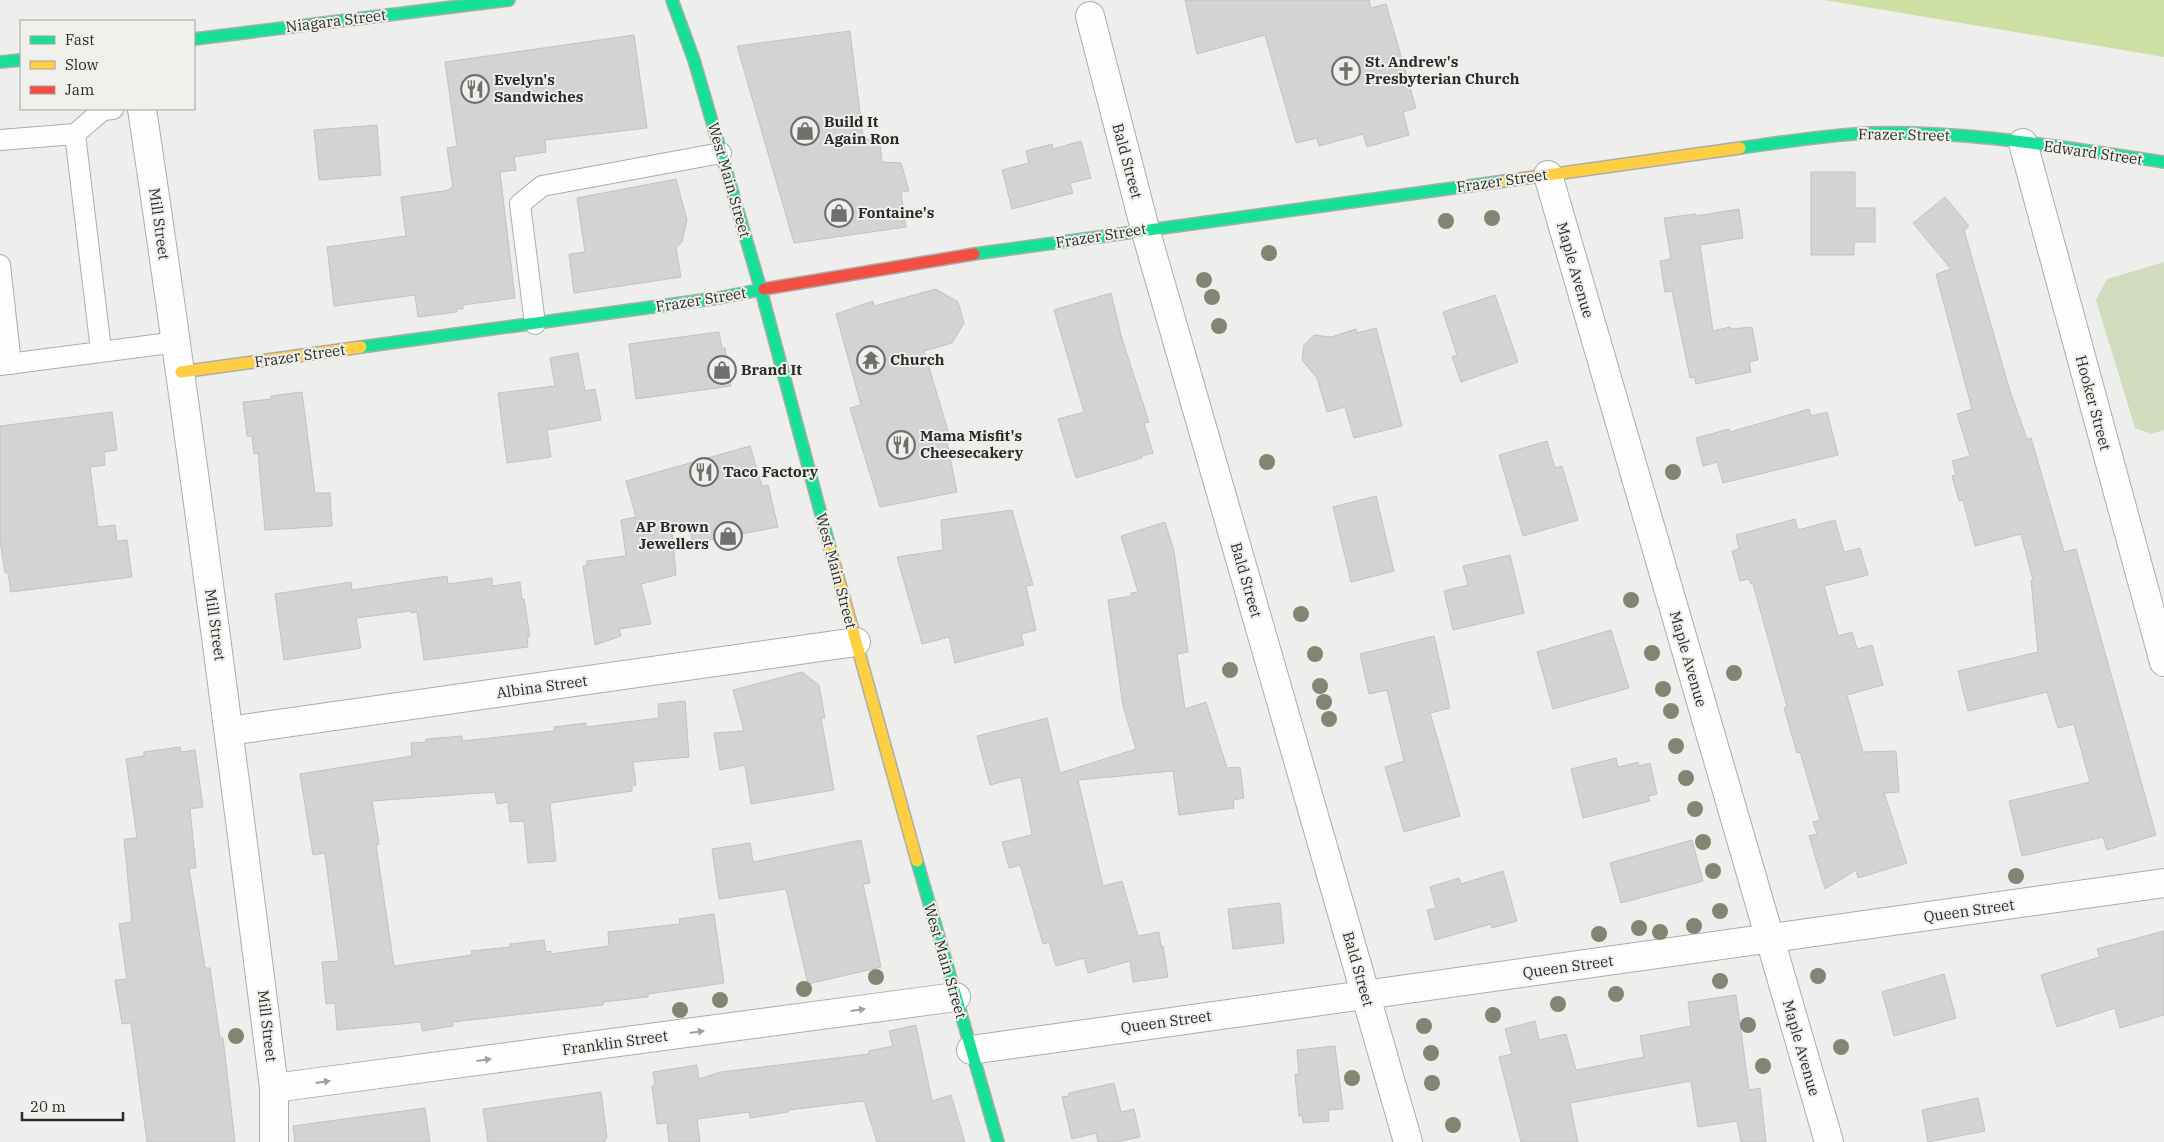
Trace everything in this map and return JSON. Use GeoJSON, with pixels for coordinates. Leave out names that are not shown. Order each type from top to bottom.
{"type":"FeatureCollection","features":[{"type":"Feature","properties":{"kind":"street","name":"Niagara Street"},"geometry":{"type":"LineString","coordinates":[[195,38],[509,0]]}},
{"type":"Feature","properties":{"kind":"street","name":"West Main Street"},"geometry":{"type":"LineString","coordinates":[[672,0],[694,60],[761,290],[856,642],[998,1142]]}},
{"type":"Feature","properties":{"kind":"street","name":"Bald Street"},"geometry":{"type":"LineString","coordinates":[[1090,16],[1145,229],[1408,1142]]}},
{"type":"Feature","properties":{"kind":"street"},"geometry":{"type":"LineString","coordinates":[[0,62],[20,60]]}},
{"type":"Feature","properties":{"kind":"street","name":"Mill Street"},"geometry":{"type":"LineString","coordinates":[[142,110],[177,342],[229,731],[274,1088],[274,1142]]}},
{"type":"Feature","properties":{"kind":"street","name":"Frazer Street"},"geometry":{"type":"LineString","coordinates":[[181,372],[718,298],[799,282],[1145,229],[1548,176],[1862,132],[1936,133],[2023,143]]}},
{"type":"Feature","properties":{"kind":"street","name":"Edward Street"},"geometry":{"type":"LineString","coordinates":[[2023,143],[2164,162]]}},
{"type":"Feature","properties":{"kind":"street","name":"Hooker Street"},"geometry":{"type":"LineString","coordinates":[[2023,143],[2164,662]]}},
{"type":"Feature","properties":{"kind":"street","name":"Maple Avenue"},"geometry":{"type":"LineString","coordinates":[[1548,176],[1829,1142]]}},
{"type":"Feature","properties":{"kind":"street","name":"Albina Street"},"geometry":{"type":"LineString","coordinates":[[229,731],[856,642]]}},
{"type":"Feature","properties":{"kind":"street","name":"Queen Street"},"geometry":{"type":"LineString","coordinates":[[971,1050],[2164,883]]}},
{"type":"Feature","properties":{"kind":"street","name":"Franklin Street"},"geometry":{"type":"LineString","coordinates":[[274,1088],[956,997]]}},
{"type":"Feature","properties":{"kind":"lane"},"geometry":{"type":"LineString","coordinates":[[0,140],[75,134],[103,110]]}},
{"type":"Feature","properties":{"kind":"lane"},"geometry":{"type":"LineString","coordinates":[[75,134],[101,350]]}},
{"type":"Feature","properties":{"kind":"lane"},"geometry":{"type":"LineString","coordinates":[[535,324],[520,204],[542,186],[721,152]]}},
{"type":"Feature","properties":{"kind":"lane"},"geometry":{"type":"LineString","coordinates":[[0,264],[6,364],[101,350],[177,342]]}},
{"type":"Feature","properties":{"kind":"shaded area"},"geometry":{"type":"Polygon","coordinates":[[[1824,0],[2164,0],[2164,57],[1824,0]]]}},
{"type":"Feature","properties":{"kind":"shaded area"},"geometry":{"type":"Polygon","coordinates":[[[2164,262],[2164,430],[2151,434],[2135,428],[2096,300],[2107,279],[2164,262]]]}},
{"type":"Feature","properties":{"kind":"building","name":"St. Andrew's Presbyterian Church"},"geometry":{"type":"Polygon","coordinates":[[[1185,0],[1369,0],[1371,8],[1386,4],[1416,108],[1403,112],[1409,135],[1367,147],[1363,134],[1319,146],[1317,138],[1296,143],[1265,35],[1197,54],[1185,0]]]}},
{"type":"Feature","properties":{"kind":"building"},"geometry":{"type":"Polygon","coordinates":[[[850,31],[863,137],[880,144],[882,162],[901,163],[909,191],[901,192],[906,227],[794,243],[737,46],[850,31]]]}},
{"type":"Feature","properties":{"kind":"building"},"geometry":{"type":"Polygon","coordinates":[[[634,35],[647,128],[545,140],[546,152],[514,157],[516,170],[500,172],[515,298],[463,305],[463,309],[457,309],[457,312],[418,317],[415,295],[334,306],[327,247],[406,236],[401,197],[453,188],[447,148],[457,146],[445,62],[634,35]]]}},
{"type":"Feature","properties":{"kind":"building"},"geometry":{"type":"Polygon","coordinates":[[[377,125],[381,175],[319,180],[314,130],[377,125]]]}},
{"type":"Feature","properties":{"kind":"building"},"geometry":{"type":"Polygon","coordinates":[[[1081,141],[1091,178],[1070,183],[1073,193],[1012,209],[1002,170],[1029,163],[1026,151],[1052,144],[1053,149],[1081,141]]]}},
{"type":"Feature","properties":{"kind":"building"},"geometry":{"type":"Polygon","coordinates":[[[1811,172],[1855,172],[1855,208],[1875,208],[1875,242],[1854,242],[1854,255],[1811,255],[1811,172]]]}},
{"type":"Feature","properties":{"kind":"building"},"geometry":{"type":"Polygon","coordinates":[[[676,179],[687,220],[682,242],[676,248],[681,277],[574,293],[569,254],[585,252],[577,198],[676,179]]]}},
{"type":"Feature","properties":{"kind":"building"},"geometry":{"type":"Polygon","coordinates":[[[1945,197],[1969,226],[1964,230],[2009,388],[2027,439],[2031,438],[2064,552],[2076,549],[2156,835],[2107,850],[2103,837],[2022,856],[2009,801],[2090,782],[2074,724],[2058,728],[2047,692],[1968,711],[1958,671],[2038,652],[2031,580],[2033,580],[2021,534],[1975,546],[1963,500],[1959,501],[1952,476],[1956,475],[1952,461],[1970,456],[1957,414],[1972,409],[1936,274],[1951,269],[1913,223],[1945,197]]]}},
{"type":"Feature","properties":{"kind":"building"},"geometry":{"type":"Polygon","coordinates":[[[1739,209],[1743,238],[1700,245],[1713,331],[1730,327],[1731,329],[1752,327],[1758,360],[1749,362],[1751,372],[1696,384],[1695,377],[1690,378],[1672,291],[1665,292],[1660,261],[1671,259],[1664,218],[1696,214],[1696,216],[1739,209]]]}},
{"type":"Feature","properties":{"kind":"building"},"geometry":{"type":"Polygon","coordinates":[[[936,289],[958,302],[964,323],[952,343],[924,351],[948,431],[945,432],[957,492],[880,507],[850,408],[861,405],[836,314],[873,301],[874,306],[936,289]]]}},
{"type":"Feature","properties":{"kind":"building"},"geometry":{"type":"Polygon","coordinates":[[[1111,293],[1122,339],[1149,422],[1144,423],[1153,453],[1076,478],[1058,419],[1084,412],[1054,310],[1111,293]]]}},
{"type":"Feature","properties":{"kind":"building"},"geometry":{"type":"Polygon","coordinates":[[[1495,295],[1518,362],[1461,382],[1452,357],[1457,355],[1443,312],[1495,295]]]}},
{"type":"Feature","properties":{"kind":"building"},"geometry":{"type":"Polygon","coordinates":[[[1376,328],[1402,426],[1354,438],[1345,407],[1327,412],[1317,378],[1302,360],[1304,345],[1314,335],[1331,337],[1356,329],[1357,333],[1376,328]]]}},
{"type":"Feature","properties":{"kind":"building"},"geometry":{"type":"Polygon","coordinates":[[[719,332],[722,348],[725,348],[731,386],[636,399],[629,344],[719,332]]]}},
{"type":"Feature","properties":{"kind":"building"},"geometry":{"type":"Polygon","coordinates":[[[578,353],[585,391],[595,389],[601,420],[547,430],[551,457],[507,463],[498,393],[555,386],[550,358],[578,353]]]}},
{"type":"Feature","properties":{"kind":"building"},"geometry":{"type":"Polygon","coordinates":[[[302,392],[315,493],[330,493],[332,526],[265,530],[258,453],[254,454],[252,436],[247,436],[243,402],[271,399],[271,396],[302,392]]]}},
{"type":"Feature","properties":{"kind":"building"},"geometry":{"type":"Polygon","coordinates":[[[1809,409],[1811,416],[1827,412],[1838,455],[1723,483],[1717,462],[1703,466],[1696,438],[1729,429],[1730,432],[1809,409]]]}},
{"type":"Feature","properties":{"kind":"building"},"geometry":{"type":"Polygon","coordinates":[[[112,412],[117,450],[104,452],[105,465],[90,467],[98,527],[115,525],[117,541],[127,540],[132,577],[11,592],[8,573],[5,573],[0,540],[0,426],[112,412]]]}},
{"type":"Feature","properties":{"kind":"building"},"geometry":{"type":"Polygon","coordinates":[[[1547,441],[1555,468],[1562,466],[1578,520],[1523,536],[1499,455],[1547,441]]]}},
{"type":"Feature","properties":{"kind":"building"},"geometry":{"type":"Polygon","coordinates":[[[750,446],[762,486],[768,485],[778,527],[693,543],[689,528],[672,531],[676,575],[641,584],[651,624],[619,629],[621,636],[595,645],[583,566],[587,565],[587,561],[626,556],[621,520],[636,517],[626,481],[750,446]]]}},
{"type":"Feature","properties":{"kind":"building"},"geometry":{"type":"Polygon","coordinates":[[[1376,496],[1394,571],[1351,582],[1333,507],[1376,496]]]}},
{"type":"Feature","properties":{"kind":"building"},"geometry":{"type":"Polygon","coordinates":[[[1012,510],[1033,585],[1026,586],[1036,630],[1021,634],[1024,645],[955,663],[949,637],[922,644],[897,557],[943,550],[941,520],[1012,510]]]}},
{"type":"Feature","properties":{"kind":"building"},"geometry":{"type":"Polygon","coordinates":[[[1795,519],[1798,530],[1835,520],[1844,552],[1860,548],[1868,575],[1824,586],[1838,636],[1852,632],[1857,649],[1872,645],[1883,685],[1847,695],[1863,752],[1896,751],[1899,792],[1884,793],[1907,863],[1858,878],[1856,870],[1825,889],[1809,836],[1817,834],[1813,822],[1820,820],[1800,752],[1797,753],[1784,708],[1787,707],[1753,584],[1751,584],[1749,579],[1740,581],[1732,551],[1739,549],[1736,535],[1795,519]]]}},
{"type":"Feature","properties":{"kind":"building"},"geometry":{"type":"Polygon","coordinates":[[[1165,522],[1174,551],[1188,652],[1177,654],[1185,709],[1206,702],[1227,768],[1240,767],[1244,798],[1233,800],[1234,808],[1179,815],[1173,771],[1078,780],[1103,886],[1122,881],[1138,936],[1159,932],[1161,946],[1163,946],[1168,977],[1133,982],[1130,961],[1088,973],[1084,958],[1056,966],[1049,942],[1043,944],[1020,865],[1009,868],[1002,842],[1032,835],[1021,777],[990,785],[977,736],[1047,718],[1060,773],[1136,749],[1123,706],[1108,600],[1131,596],[1131,593],[1138,592],[1121,536],[1165,522]]]}},
{"type":"Feature","properties":{"kind":"building"},"geometry":{"type":"Polygon","coordinates":[[[1510,555],[1524,613],[1453,630],[1444,591],[1468,585],[1463,566],[1510,555]]]}},
{"type":"Feature","properties":{"kind":"building"},"geometry":{"type":"Polygon","coordinates":[[[447,576],[448,584],[492,578],[492,586],[520,582],[530,637],[527,637],[528,647],[424,660],[417,612],[411,613],[411,611],[356,618],[361,648],[284,660],[275,594],[351,582],[352,590],[447,576]]]}},
{"type":"Feature","properties":{"kind":"building"},"geometry":{"type":"Polygon","coordinates":[[[1611,630],[1629,688],[1553,709],[1537,652],[1611,630]]]}},
{"type":"Feature","properties":{"kind":"building"},"geometry":{"type":"Polygon","coordinates":[[[1434,636],[1450,708],[1430,713],[1460,816],[1404,832],[1385,767],[1404,761],[1387,690],[1369,694],[1360,654],[1434,636]]]}},
{"type":"Feature","properties":{"kind":"building"},"geometry":{"type":"Polygon","coordinates":[[[802,672],[819,685],[825,718],[821,718],[834,790],[751,804],[745,765],[720,770],[714,733],[744,731],[733,690],[802,672]]]}},
{"type":"Feature","properties":{"kind":"building"},"geometry":{"type":"Polygon","coordinates":[[[685,701],[689,757],[633,762],[636,785],[632,786],[632,791],[550,803],[556,861],[528,863],[524,821],[510,822],[508,802],[497,804],[495,792],[372,801],[379,844],[376,845],[394,966],[472,955],[471,951],[511,947],[510,944],[544,940],[546,952],[551,951],[551,954],[609,946],[608,932],[680,924],[679,919],[714,914],[724,983],[648,994],[648,997],[603,1002],[603,1005],[453,1022],[453,1026],[422,1031],[421,1022],[337,1030],[335,1003],[326,1004],[322,962],[339,961],[325,853],[313,855],[300,774],[412,756],[411,743],[426,742],[426,739],[462,736],[462,741],[554,731],[554,727],[586,723],[586,727],[659,718],[658,704],[685,701]]]}},
{"type":"Feature","properties":{"kind":"building"},"geometry":{"type":"Polygon","coordinates":[[[180,747],[181,752],[195,750],[203,807],[190,809],[196,868],[189,868],[205,968],[210,968],[220,1038],[223,1038],[235,1142],[147,1142],[131,1023],[122,1024],[115,980],[127,979],[119,924],[132,922],[124,839],[137,838],[126,759],[144,756],[144,752],[180,747]]]}},
{"type":"Feature","properties":{"kind":"building"},"geometry":{"type":"Polygon","coordinates":[[[1616,758],[1618,767],[1638,762],[1639,766],[1650,763],[1657,794],[1648,796],[1650,801],[1583,818],[1571,769],[1616,758]]]}},
{"type":"Feature","properties":{"kind":"building"},"geometry":{"type":"Polygon","coordinates":[[[861,840],[870,883],[863,884],[881,967],[808,984],[786,889],[719,899],[712,849],[750,843],[753,862],[861,840]]]}},
{"type":"Feature","properties":{"kind":"building"},"geometry":{"type":"Polygon","coordinates":[[[1692,840],[1703,881],[1621,903],[1610,863],[1692,840]]]}},
{"type":"Feature","properties":{"kind":"building"},"geometry":{"type":"Polygon","coordinates":[[[1503,871],[1517,921],[1492,928],[1491,924],[1435,940],[1427,910],[1436,908],[1430,887],[1459,878],[1461,884],[1503,871]]]}},
{"type":"Feature","properties":{"kind":"building"},"geometry":{"type":"Polygon","coordinates":[[[1280,903],[1284,943],[1233,949],[1228,909],[1280,903]]]}},
{"type":"Feature","properties":{"kind":"building"},"geometry":{"type":"Polygon","coordinates":[[[2164,931],[2164,1015],[2120,1028],[2115,1008],[2057,1027],[2041,975],[2100,957],[2097,949],[2164,931]]]}},
{"type":"Feature","properties":{"kind":"building"},"geometry":{"type":"Polygon","coordinates":[[[1944,974],[1956,1018],[1894,1036],[1882,992],[1944,974]]]}},
{"type":"Feature","properties":{"kind":"building"},"geometry":{"type":"Polygon","coordinates":[[[1736,995],[1749,1090],[1760,1088],[1766,1142],[1741,1142],[1737,1121],[1698,1127],[1691,1081],[1570,1103],[1578,1142],[1521,1142],[1499,1057],[1512,1054],[1505,1029],[1535,1021],[1539,1040],[1566,1034],[1576,1070],[1644,1057],[1640,1036],[1691,1026],[1688,1002],[1736,995]]]}},
{"type":"Feature","properties":{"kind":"building"},"geometry":{"type":"Polygon","coordinates":[[[916,1025],[932,1101],[951,1095],[965,1142],[877,1142],[864,1101],[788,1110],[788,1112],[750,1118],[749,1112],[697,1119],[700,1142],[669,1142],[667,1123],[657,1124],[652,1086],[655,1085],[653,1072],[697,1065],[699,1079],[721,1072],[869,1054],[869,1051],[893,1046],[889,1031],[916,1025]]]}},
{"type":"Feature","properties":{"kind":"building"},"geometry":{"type":"Polygon","coordinates":[[[1335,1046],[1343,1109],[1328,1110],[1329,1121],[1303,1123],[1302,1115],[1299,1116],[1295,1074],[1299,1074],[1297,1050],[1335,1046]]]}},
{"type":"Feature","properties":{"kind":"building"},"geometry":{"type":"Polygon","coordinates":[[[1114,1083],[1121,1112],[1134,1109],[1140,1137],[1117,1142],[1098,1142],[1096,1133],[1072,1139],[1062,1097],[1069,1096],[1069,1093],[1114,1083]]]}},
{"type":"Feature","properties":{"kind":"building"},"geometry":{"type":"Polygon","coordinates":[[[601,1092],[607,1138],[605,1142],[488,1142],[483,1109],[601,1092]]]}},
{"type":"Feature","properties":{"kind":"building"},"geometry":{"type":"Polygon","coordinates":[[[1978,1098],[1985,1131],[1928,1142],[1922,1110],[1978,1098]]]}},
{"type":"Feature","properties":{"kind":"building"},"geometry":{"type":"Polygon","coordinates":[[[425,1108],[430,1142],[295,1142],[293,1126],[425,1108]]]}},
{"type":"Feature","properties":{"kind":"traffic: fast"},"geometry":{"type":"LineString","coordinates":[[195,39],[509,0]]}},
{"type":"Feature","properties":{"kind":"traffic: fast"},"geometry":{"type":"LineString","coordinates":[[672,0],[694,60],[761,290],[830,548]]}},
{"type":"Feature","properties":{"kind":"traffic: fast"},"geometry":{"type":"LineString","coordinates":[[0,62],[20,60]]}},
{"type":"Feature","properties":{"kind":"traffic: fast"},"geometry":{"type":"LineString","coordinates":[[1740,148],[1837,135],[1869,133],[1943,134],[2017,141],[2164,162]]}},
{"type":"Feature","properties":{"kind":"traffic: fast"},"geometry":{"type":"LineString","coordinates":[[974,254],[1505,181]]}},
{"type":"Feature","properties":{"kind":"traffic: fast"},"geometry":{"type":"LineString","coordinates":[[361,347],[718,298],[764,289]]}},
{"type":"Feature","properties":{"kind":"traffic: fast"},"geometry":{"type":"LineString","coordinates":[[917,861],[998,1142]]}},
{"type":"Feature","properties":{"kind":"traffic: slow"},"geometry":{"type":"LineString","coordinates":[[1505,181],[1740,148]]}},
{"type":"Feature","properties":{"kind":"traffic: slow"},"geometry":{"type":"LineString","coordinates":[[181,372],[361,347]]}},
{"type":"Feature","properties":{"kind":"traffic: slow"},"geometry":{"type":"LineString","coordinates":[[830,548],[917,861]]}},
{"type":"Feature","properties":{"kind":"traffic: jam"},"geometry":{"type":"LineString","coordinates":[[764,289],[974,254]]}},
{"type":"Feature","properties":{"kind":"place","name":"St. Andrew's Presbyterian Church"},"geometry":{"type":"Point","coordinates":[1346,71]}},
{"type":"Feature","properties":{"kind":"place","name":"Evelyn's Sandwiches"},"geometry":{"type":"Point","coordinates":[475,89]}},
{"type":"Feature","properties":{"kind":"place","name":"Build It Again Ron"},"geometry":{"type":"Point","coordinates":[805,131]}},
{"type":"Feature","properties":{"kind":"place","name":"Fontaine's"},"geometry":{"type":"Point","coordinates":[839,213]}},
{"type":"Feature","properties":{"kind":"place","name":"Church"},"geometry":{"type":"Point","coordinates":[871,360]}},
{"type":"Feature","properties":{"kind":"place","name":"Brand It"},"geometry":{"type":"Point","coordinates":[722,370]}},
{"type":"Feature","properties":{"kind":"place","name":"Mama Misfit's Cheesecakery"},"geometry":{"type":"Point","coordinates":[901,445]}},
{"type":"Feature","properties":{"kind":"place","name":"Taco Factory"},"geometry":{"type":"Point","coordinates":[704,472]}},
{"type":"Feature","properties":{"kind":"place","name":"AP Brown Jewellers"},"geometry":{"type":"Point","coordinates":[728,536]}}]}
